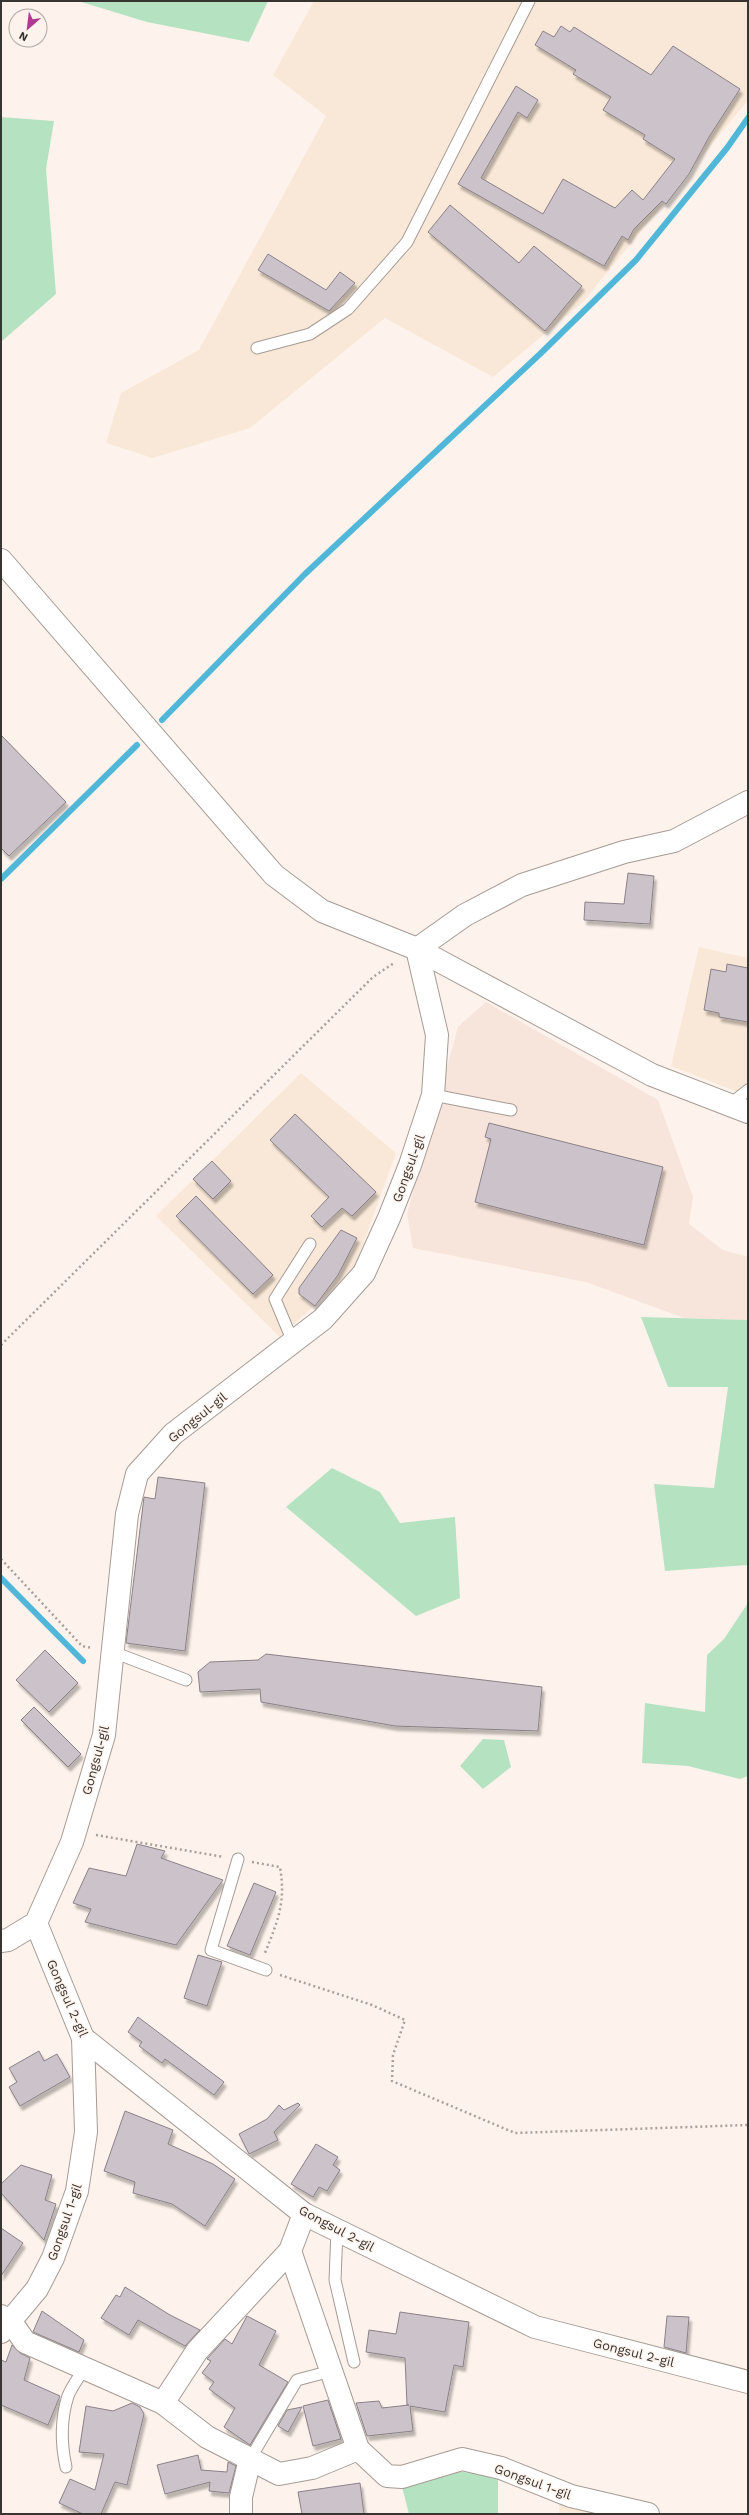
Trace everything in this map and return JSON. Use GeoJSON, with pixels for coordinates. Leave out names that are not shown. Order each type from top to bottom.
{"type":"FeatureCollection","features":[{"type":"Feature","properties":{"kind":"street"},"geometry":{"type":"LineString","coordinates":[[3,567],[274,875],[322,911],[417,949],[652,1075],[739,1108]]}},
{"type":"Feature","properties":{"kind":"street"},"geometry":{"type":"LineString","coordinates":[[417,949],[465,915],[522,885],[624,852],[674,841],[748,802]]}},
{"type":"Feature","properties":{"kind":"street","name":"Gongsul-gil"},"geometry":{"type":"LineString","coordinates":[[36,1923],[76,1831],[104,1735],[127,1514],[137,1474],[173,1434],[323,1318],[364,1273],[410,1165],[433,1095],[437,1035],[417,949]]}},
{"type":"Feature","properties":{"kind":"street"},"geometry":{"type":"LineString","coordinates":[[1,1941],[8,1940],[36,1923]]}},
{"type":"Feature","properties":{"kind":"street","name":"Gongsul 2-gil"},"geometry":{"type":"LineString","coordinates":[[36,1923],[84,2038],[304,2214],[535,2327],[748,2382]]}},
{"type":"Feature","properties":{"kind":"street","name":"Gongsul 1-gil"},"geometry":{"type":"LineString","coordinates":[[84,2038],[86,2132],[77,2191],[53,2258],[37,2289],[4,2323],[24,2342],[163,2403],[207,2437],[279,2474],[312,2468],[358,2449]]}},
{"type":"Feature","properties":{"kind":"street"},"geometry":{"type":"LineString","coordinates":[[163,2403],[197,2351],[290,2251],[304,2214]]}},
{"type":"Feature","properties":{"kind":"street","name":"Gongsul 1-gil"},"geometry":{"type":"LineString","coordinates":[[290,2251],[358,2449],[387,2476],[402,2477],[462,2459],[502,2468],[570,2496],[648,2514]]}},
{"type":"Feature","properties":{"kind":"street"},"geometry":{"type":"LineString","coordinates":[[241,2514],[241,2498],[250,2459]]}},
{"type":"Feature","properties":{"kind":"lane"},"geometry":{"type":"LineString","coordinates":[[257,348],[310,334],[348,309],[407,242],[529,1]]}},
{"type":"Feature","properties":{"kind":"lane"},"geometry":{"type":"LineString","coordinates":[[739,1108],[748,1090]]}},
{"type":"Feature","properties":{"kind":"lane"},"geometry":{"type":"LineString","coordinates":[[433,1095],[511,1110]]}},
{"type":"Feature","properties":{"kind":"lane"},"geometry":{"type":"LineString","coordinates":[[293,1342],[275,1299],[310,1244]]}},
{"type":"Feature","properties":{"kind":"lane"},"geometry":{"type":"LineString","coordinates":[[113,1652],[186,1680]]}},
{"type":"Feature","properties":{"kind":"lane"},"geometry":{"type":"LineString","coordinates":[[238,1860],[211,1950],[266,1970]]}},
{"type":"Feature","properties":{"kind":"lane"},"geometry":{"type":"LineString","coordinates":[[337,2230],[335,2280],[354,2362]]}},
{"type":"Feature","properties":{"kind":"lane"},"geometry":{"type":"LineString","coordinates":[[66,2467],[62,2450],[63,2421],[69,2395],[84,2368]]}},
{"type":"Feature","properties":{"kind":"lane"},"geometry":{"type":"LineString","coordinates":[[250,2459],[297,2380],[331,2371]]}},
{"type":"Feature","properties":{"kind":"path"},"geometry":{"type":"LineString","coordinates":[[1,1345],[373,977],[417,949]]}},
{"type":"Feature","properties":{"kind":"path"},"geometry":{"type":"LineString","coordinates":[[1,1559],[82,1646],[113,1652]]}},
{"type":"Feature","properties":{"kind":"path"},"geometry":{"type":"LineString","coordinates":[[76,1831],[280,1867],[283,1883],[281,1912],[263,1959],[266,1970],[372,2005],[405,2020],[393,2055],[392,2081],[515,2133],[748,2125]]}},
{"type":"Feature","properties":{"kind":"shaded area"},"geometry":{"type":"Polygon","coordinates":[[[314,1],[748,1],[748,100],[583,302],[493,377],[385,318],[250,428],[153,458],[106,443],[121,393],[199,350],[326,116],[273,75],[314,1]]]}},
{"type":"Feature","properties":{"kind":"shaded area"},"geometry":{"type":"Polygon","coordinates":[[[699,947],[748,958],[748,1096],[671,1066],[699,947]]]}},
{"type":"Feature","properties":{"kind":"shaded area"},"geometry":{"type":"Polygon","coordinates":[[[486,1002],[658,1100],[693,1197],[689,1224],[723,1250],[748,1257],[748,1320],[684,1318],[586,1282],[413,1248],[407,1214],[458,1027],[486,1002]]]}},
{"type":"Feature","properties":{"kind":"shaded area"},"geometry":{"type":"Polygon","coordinates":[[[301,1073],[396,1153],[354,1269],[280,1337],[156,1216],[301,1073]]]}},
{"type":"Feature","properties":{"kind":"shaded area"},"geometry":{"type":"Polygon","coordinates":[[[559,2499],[614,2514],[559,2514],[559,2499]]]}},
{"type":"Feature","properties":{"kind":"green space"},"geometry":{"type":"Polygon","coordinates":[[[78,1],[268,1],[249,42],[147,22],[78,1]]]}},
{"type":"Feature","properties":{"kind":"green space"},"geometry":{"type":"Polygon","coordinates":[[[1,117],[54,121],[46,169],[56,294],[1,342],[1,117]]]}},
{"type":"Feature","properties":{"kind":"green space"},"geometry":{"type":"Polygon","coordinates":[[[641,1317],[748,1320],[748,1565],[665,1571],[654,1484],[714,1488],[728,1387],[668,1387],[641,1317]]]}},
{"type":"Feature","properties":{"kind":"green space"},"geometry":{"type":"Polygon","coordinates":[[[332,1468],[380,1492],[400,1523],[455,1517],[460,1598],[416,1616],[286,1507],[332,1468]]]}},
{"type":"Feature","properties":{"kind":"green space"},"geometry":{"type":"Polygon","coordinates":[[[748,1603],[748,1776],[740,1779],[688,1766],[642,1763],[645,1703],[705,1712],[707,1655],[724,1639],[748,1603]]]}},
{"type":"Feature","properties":{"kind":"green space"},"geometry":{"type":"Polygon","coordinates":[[[483,1739],[504,1740],[511,1767],[483,1789],[460,1766],[483,1739]]]}},
{"type":"Feature","properties":{"kind":"green space"},"geometry":{"type":"Polygon","coordinates":[[[454,2471],[498,2476],[498,2514],[409,2514],[401,2483],[454,2471]]]}},
{"type":"Feature","properties":{"kind":"building"},"geometry":{"type":"Polygon","coordinates":[[[561,26],[570,32],[574,27],[651,75],[673,46],[740,89],[709,137],[689,174],[666,204],[662,201],[634,229],[628,240],[622,236],[604,266],[458,184],[516,86],[538,100],[527,118],[518,112],[481,178],[543,214],[563,179],[615,208],[632,190],[643,200],[675,159],[643,139],[645,135],[603,110],[611,97],[573,74],[576,70],[535,45],[543,31],[554,37],[561,26]]]}},
{"type":"Feature","properties":{"kind":"building"},"geometry":{"type":"Polygon","coordinates":[[[450,205],[519,263],[534,246],[582,286],[545,331],[428,232],[450,205]]]}},
{"type":"Feature","properties":{"kind":"building"},"geometry":{"type":"Polygon","coordinates":[[[268,254],[326,290],[340,272],[355,283],[329,311],[258,270],[268,254]]]}},
{"type":"Feature","properties":{"kind":"building"},"geometry":{"type":"Polygon","coordinates":[[[1,735],[66,802],[9,856],[1,848],[1,735]]]}},
{"type":"Feature","properties":{"kind":"building"},"geometry":{"type":"Polygon","coordinates":[[[628,873],[654,876],[650,924],[584,920],[585,902],[624,904],[628,873]]]}},
{"type":"Feature","properties":{"kind":"building"},"geometry":{"type":"Polygon","coordinates":[[[727,964],[748,968],[748,1022],[719,1017],[719,1013],[704,1010],[711,969],[726,972],[727,964]]]}},
{"type":"Feature","properties":{"kind":"building"},"geometry":{"type":"Polygon","coordinates":[[[295,1114],[376,1192],[352,1216],[342,1208],[322,1227],[311,1216],[329,1197],[270,1140],[295,1114]]]}},
{"type":"Feature","properties":{"kind":"building"},"geometry":{"type":"Polygon","coordinates":[[[489,1123],[663,1167],[644,1245],[475,1202],[491,1139],[485,1137],[489,1123]]]}},
{"type":"Feature","properties":{"kind":"building"},"geometry":{"type":"Polygon","coordinates":[[[212,1161],[231,1181],[213,1199],[193,1179],[212,1161]]]}},
{"type":"Feature","properties":{"kind":"building"},"geometry":{"type":"Polygon","coordinates":[[[196,1196],[273,1275],[253,1294],[176,1216],[196,1196]]]}},
{"type":"Feature","properties":{"kind":"building"},"geometry":{"type":"Polygon","coordinates":[[[341,1230],[357,1238],[338,1275],[315,1306],[299,1294],[299,1288],[341,1230]]]}},
{"type":"Feature","properties":{"kind":"building"},"geometry":{"type":"Polygon","coordinates":[[[158,1477],[205,1483],[185,1651],[126,1643],[144,1497],[155,1499],[158,1477]]]}},
{"type":"Feature","properties":{"kind":"building"},"geometry":{"type":"Polygon","coordinates":[[[45,1650],[78,1683],[49,1712],[16,1680],[45,1650]]]}},
{"type":"Feature","properties":{"kind":"building"},"geometry":{"type":"Polygon","coordinates":[[[266,1654],[542,1687],[538,1731],[395,1726],[261,1702],[260,1689],[200,1692],[198,1672],[210,1662],[258,1660],[266,1654]]]}},
{"type":"Feature","properties":{"kind":"building"},"geometry":{"type":"Polygon","coordinates":[[[34,1707],[81,1754],[68,1767],[21,1720],[34,1707]]]}},
{"type":"Feature","properties":{"kind":"building"},"geometry":{"type":"Polygon","coordinates":[[[137,1844],[165,1851],[161,1858],[223,1880],[176,1945],[85,1922],[91,1909],[73,1903],[89,1868],[126,1876],[137,1844]]]}},
{"type":"Feature","properties":{"kind":"building"},"geometry":{"type":"Polygon","coordinates":[[[254,1883],[276,1892],[250,1955],[227,1946],[254,1883]]]}},
{"type":"Feature","properties":{"kind":"building"},"geometry":{"type":"Polygon","coordinates":[[[198,1955],[222,1962],[207,2006],[184,1998],[198,1955]]]}},
{"type":"Feature","properties":{"kind":"building"},"geometry":{"type":"Polygon","coordinates":[[[138,2017],[224,2082],[214,2095],[165,2059],[162,2063],[139,2046],[142,2042],[128,2032],[138,2017]]]}},
{"type":"Feature","properties":{"kind":"building"},"geometry":{"type":"Polygon","coordinates":[[[39,2051],[44,2061],[57,2054],[70,2077],[20,2106],[9,2087],[17,2082],[9,2068],[39,2051]]]}},
{"type":"Feature","properties":{"kind":"building"},"geometry":{"type":"Polygon","coordinates":[[[298,2103],[300,2105],[274,2132],[278,2140],[249,2154],[239,2134],[267,2119],[279,2105],[284,2110],[298,2103]]]}},
{"type":"Feature","properties":{"kind":"building"},"geometry":{"type":"Polygon","coordinates":[[[125,2111],[173,2130],[168,2144],[213,2164],[235,2179],[205,2226],[172,2204],[133,2193],[135,2182],[104,2171],[125,2111]]]}},
{"type":"Feature","properties":{"kind":"building"},"geometry":{"type":"Polygon","coordinates":[[[316,2144],[338,2157],[333,2165],[340,2170],[327,2191],[319,2187],[313,2197],[291,2184],[316,2144]]]}},
{"type":"Feature","properties":{"kind":"building"},"geometry":{"type":"Polygon","coordinates":[[[21,2165],[52,2175],[45,2200],[56,2204],[44,2240],[1,2193],[1,2184],[21,2165]]]}},
{"type":"Feature","properties":{"kind":"building"},"geometry":{"type":"Polygon","coordinates":[[[1,2228],[23,2243],[1,2276],[1,2228]]]}},
{"type":"Feature","properties":{"kind":"building"},"geometry":{"type":"Polygon","coordinates":[[[125,2287],[170,2315],[200,2330],[185,2346],[138,2320],[129,2335],[101,2318],[116,2295],[120,2297],[125,2287]]]}},
{"type":"Feature","properties":{"kind":"building"},"geometry":{"type":"Polygon","coordinates":[[[42,2311],[84,2340],[79,2352],[33,2332],[42,2311]]]}},
{"type":"Feature","properties":{"kind":"building"},"geometry":{"type":"Polygon","coordinates":[[[400,2312],[469,2322],[463,2367],[454,2365],[445,2412],[410,2406],[413,2431],[367,2436],[356,2403],[379,2401],[382,2408],[409,2405],[407,2405],[405,2358],[366,2352],[369,2330],[396,2334],[400,2312]]]}},
{"type":"Feature","properties":{"kind":"building"},"geometry":{"type":"Polygon","coordinates":[[[247,2316],[276,2331],[259,2365],[288,2382],[250,2445],[224,2427],[235,2408],[209,2389],[214,2382],[202,2373],[211,2361],[207,2359],[225,2339],[232,2344],[247,2316]]]}},
{"type":"Feature","properties":{"kind":"building"},"geometry":{"type":"Polygon","coordinates":[[[667,2316],[689,2317],[686,2353],[664,2347],[667,2316]]]}},
{"type":"Feature","properties":{"kind":"building"},"geometry":{"type":"Polygon","coordinates":[[[12,2345],[20,2353],[30,2358],[24,2380],[60,2396],[48,2425],[1,2405],[1,2360],[6,2362],[12,2345]]]}},
{"type":"Feature","properties":{"kind":"building"},"geometry":{"type":"Polygon","coordinates":[[[328,2400],[341,2439],[313,2446],[303,2406],[328,2400]]]}},
{"type":"Feature","properties":{"kind":"building"},"geometry":{"type":"Polygon","coordinates":[[[132,2403],[140,2407],[144,2414],[127,2485],[115,2482],[101,2514],[83,2514],[59,2503],[70,2479],[95,2490],[104,2454],[79,2452],[86,2406],[113,2411],[132,2403]]]}},
{"type":"Feature","properties":{"kind":"building"},"geometry":{"type":"Polygon","coordinates":[[[302,2407],[288,2432],[278,2426],[287,2410],[302,2407]]]}},
{"type":"Feature","properties":{"kind":"building"},"geometry":{"type":"Polygon","coordinates":[[[198,2455],[201,2470],[227,2472],[228,2462],[236,2466],[229,2493],[209,2491],[210,2482],[165,2494],[157,2465],[198,2455]]]}},
{"type":"Feature","properties":{"kind":"building"},"geometry":{"type":"Polygon","coordinates":[[[360,2483],[364,2514],[302,2514],[298,2492],[360,2483]]]}},
{"type":"Feature","properties":{"kind":"waterway"},"geometry":{"type":"LineString","coordinates":[[162,720],[305,574],[540,354],[636,260],[727,148],[748,118]]}},
{"type":"Feature","properties":{"kind":"waterway"},"geometry":{"type":"LineString","coordinates":[[1,879],[137,745]]}},
{"type":"Feature","properties":{"kind":"waterway"},"geometry":{"type":"LineString","coordinates":[[1,1578],[83,1661]]}}]}
